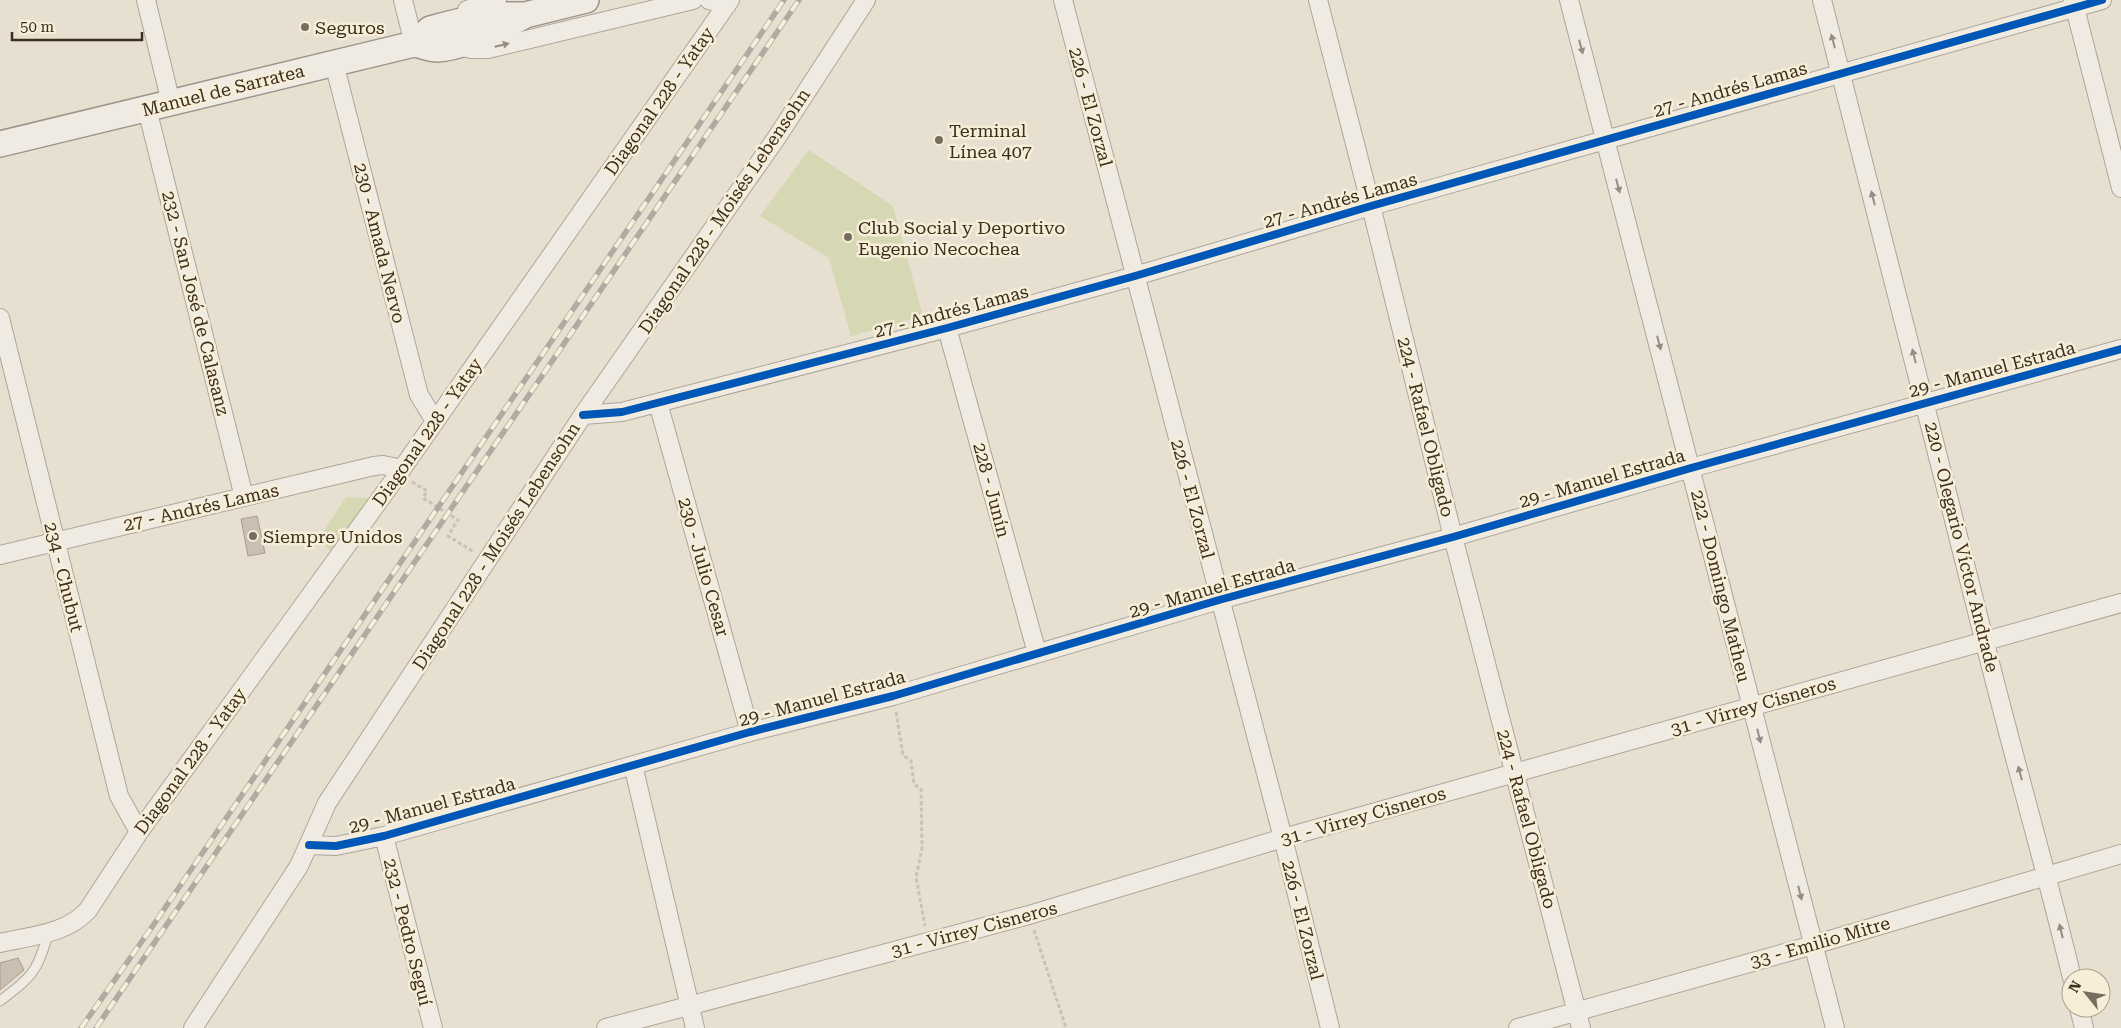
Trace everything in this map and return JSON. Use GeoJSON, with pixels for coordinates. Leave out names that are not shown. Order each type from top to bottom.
{"type":"FeatureCollection","features":[{"type":"Feature","properties":{"kind":"main road"},"geometry":{"type":"LineString","coordinates":[[414,44],[436,49],[448,35],[486,15],[525,15],[586,0]]}},
{"type":"Feature","properties":{"kind":"main road","name":"Manuel de Sarratea"},"geometry":{"type":"LineString","coordinates":[[0,144],[414,44]]}},
{"type":"Feature","properties":{"kind":"street"},"geometry":{"type":"LineString","coordinates":[[146,0],[171,104]]}},
{"type":"Feature","properties":{"kind":"street"},"geometry":{"type":"LineString","coordinates":[[403,0],[414,44]]}},
{"type":"Feature","properties":{"kind":"street"},"geometry":{"type":"LineString","coordinates":[[497,0],[456,14],[448,35],[471,49],[488,49],[693,0]]}},
{"type":"Feature","properties":{"kind":"street"},"geometry":{"type":"LineString","coordinates":[[710,0],[728,2]]}},
{"type":"Feature","properties":{"kind":"street","name":"Diagonal 228 - Moisés Lebensohn"},"geometry":{"type":"LineString","coordinates":[[193,1028],[300,866],[317,822],[327,803],[583,415],[777,137],[866,0]]}},
{"type":"Feature","properties":{"kind":"street","name":"226 - El Zorzal"},"geometry":{"type":"LineString","coordinates":[[1063,0],[1283,838],[1330,1028]]}},
{"type":"Feature","properties":{"kind":"street","name":"224 - Rafael Obligado"},"geometry":{"type":"LineString","coordinates":[[1318,0],[1453,537],[1581,1028]]}},
{"type":"Feature","properties":{"kind":"street","name":"222 - Domingo Matheu"},"geometry":{"type":"LineString","coordinates":[[1569,0],[1834,1028]]}},
{"type":"Feature","properties":{"kind":"street","name":"220 - Olegario Víctor Andrade"},"geometry":{"type":"LineString","coordinates":[[1822,0],[1926,403],[1984,641],[2047,875],[2070,968]]}},
{"type":"Feature","properties":{"kind":"street","name":"27 - Andrés Lamas"},"geometry":{"type":"LineString","coordinates":[[583,415],[622,412],[947,328],[1135,276],[1371,206],[1841,73],[2074,4],[2102,0]]}},
{"type":"Feature","properties":{"kind":"street","name":"Diagonal 228 - Yatay"},"geometry":{"type":"LineString","coordinates":[[49,931],[67,927],[79,920],[88,910],[139,832],[402,469],[728,2]]}},
{"type":"Feature","properties":{"kind":"street"},"geometry":{"type":"LineString","coordinates":[[2074,4],[2121,188]]}},
{"type":"Feature","properties":{"kind":"street","name":"230 - Amada Nervo"},"geometry":{"type":"LineString","coordinates":[[334,63],[419,395],[435,420]]}},
{"type":"Feature","properties":{"kind":"street","name":"232 - San José de Calasanz"},"geometry":{"type":"LineString","coordinates":[[147,109],[244,497]]}},
{"type":"Feature","properties":{"kind":"street","name":"234 - Chubut"},"geometry":{"type":"LineString","coordinates":[[0,318],[119,796],[139,832]]}},
{"type":"Feature","properties":{"kind":"street","name":"228 - Junín"},"geometry":{"type":"LineString","coordinates":[[947,328],[1037,653]]}},
{"type":"Feature","properties":{"kind":"street","name":"29 - Manuel Estrada"},"geometry":{"type":"LineString","coordinates":[[309,845],[336,846],[384,836],[750,732],[893,696],[1219,600],[1453,537],[1691,468],[2121,349]]}},
{"type":"Feature","properties":{"kind":"street","name":"230 - Julio Cesar"},"geometry":{"type":"LineString","coordinates":[[658,403],[750,732]]}},
{"type":"Feature","properties":{"kind":"street","name":"27 - Andrés Lamas"},"geometry":{"type":"LineString","coordinates":[[0,555],[374,466],[383,465],[402,469]]}},
{"type":"Feature","properties":{"kind":"street","name":"31 - Virrey Cisneros"},"geometry":{"type":"LineString","coordinates":[[606,1028],[1029,915],[1283,838],[2121,603]]}},
{"type":"Feature","properties":{"kind":"street"},"geometry":{"type":"LineString","coordinates":[[633,765],[695,1028]]}},
{"type":"Feature","properties":{"kind":"street","name":"232 - Pedro Seguí"},"geometry":{"type":"LineString","coordinates":[[384,836],[433,1028]]}},
{"type":"Feature","properties":{"kind":"street","name":"33 - Emilio Mitre"},"geometry":{"type":"LineString","coordinates":[[1518,1028],[1813,945],[2121,854]]}},
{"type":"Feature","properties":{"kind":"street"},"geometry":{"type":"LineString","coordinates":[[0,943],[49,931]]}},
{"type":"Feature","properties":{"kind":"lane"},"geometry":{"type":"LineString","coordinates":[[0,1000],[28,979],[39,964],[49,931]]}},
{"type":"Feature","properties":{"kind":"path"},"geometry":{"type":"LineString","coordinates":[[415,483],[427,491],[423,498],[458,520],[448,536],[467,548]]}},
{"type":"Feature","properties":{"kind":"path"},"geometry":{"type":"LineString","coordinates":[[893,696],[903,756],[912,761],[914,784],[921,789],[922,849],[916,878],[928,942]]}},
{"type":"Feature","properties":{"kind":"path"},"geometry":{"type":"LineString","coordinates":[[1029,915],[1066,1028]]}},
{"type":"Feature","properties":{"kind":"green space","name":"Club Social y Deportivo Eugenio Necochea"},"geometry":{"type":"Polygon","coordinates":[[[809,150],[893,206],[923,316],[851,336],[829,258],[760,216],[809,150]]]}},
{"type":"Feature","properties":{"kind":"green space"},"geometry":{"type":"Polygon","coordinates":[[[346,497],[371,498],[333,553],[318,540],[346,497]]]}},
{"type":"Feature","properties":{"kind":"building","name":"Siempre Unidos"},"geometry":{"type":"Polygon","coordinates":[[[257,516],[265,553],[248,556],[241,519],[257,516]]]}},
{"type":"Feature","properties":{"kind":"building"},"geometry":{"type":"Polygon","coordinates":[[[18,958],[24,970],[0,990],[0,963],[18,958]]]}},
{"type":"Feature","properties":{"kind":"railway"},"geometry":{"type":"LineString","coordinates":[[81,1028],[152,927],[784,0]]}},
{"type":"Feature","properties":{"kind":"railway"},"geometry":{"type":"LineString","coordinates":[[96,1028],[799,0]]}},
{"type":"Feature","properties":{"kind":"cycle path"},"geometry":{"type":"LineString","coordinates":[[583,415],[622,412],[947,328],[1135,276],[1371,206],[2102,0]]}},
{"type":"Feature","properties":{"kind":"cycle path"},"geometry":{"type":"LineString","coordinates":[[309,845],[336,846],[384,836],[750,732],[893,696],[1219,600],[1453,537],[1691,468],[2121,349]]}},
{"type":"Feature","properties":{"kind":"place","name":"Seguros"},"geometry":{"type":"Point","coordinates":[305,27]}},
{"type":"Feature","properties":{"kind":"place","name":"Terminal Línea 407"},"geometry":{"type":"Point","coordinates":[939,140]}},
{"type":"Feature","properties":{"kind":"place","name":"Club Social y Deportivo Eugenio Necochea"},"geometry":{"type":"Point","coordinates":[848,237]}},
{"type":"Feature","properties":{"kind":"place","name":"Siempre Unidos"},"geometry":{"type":"Point","coordinates":[253,536]}}]}
